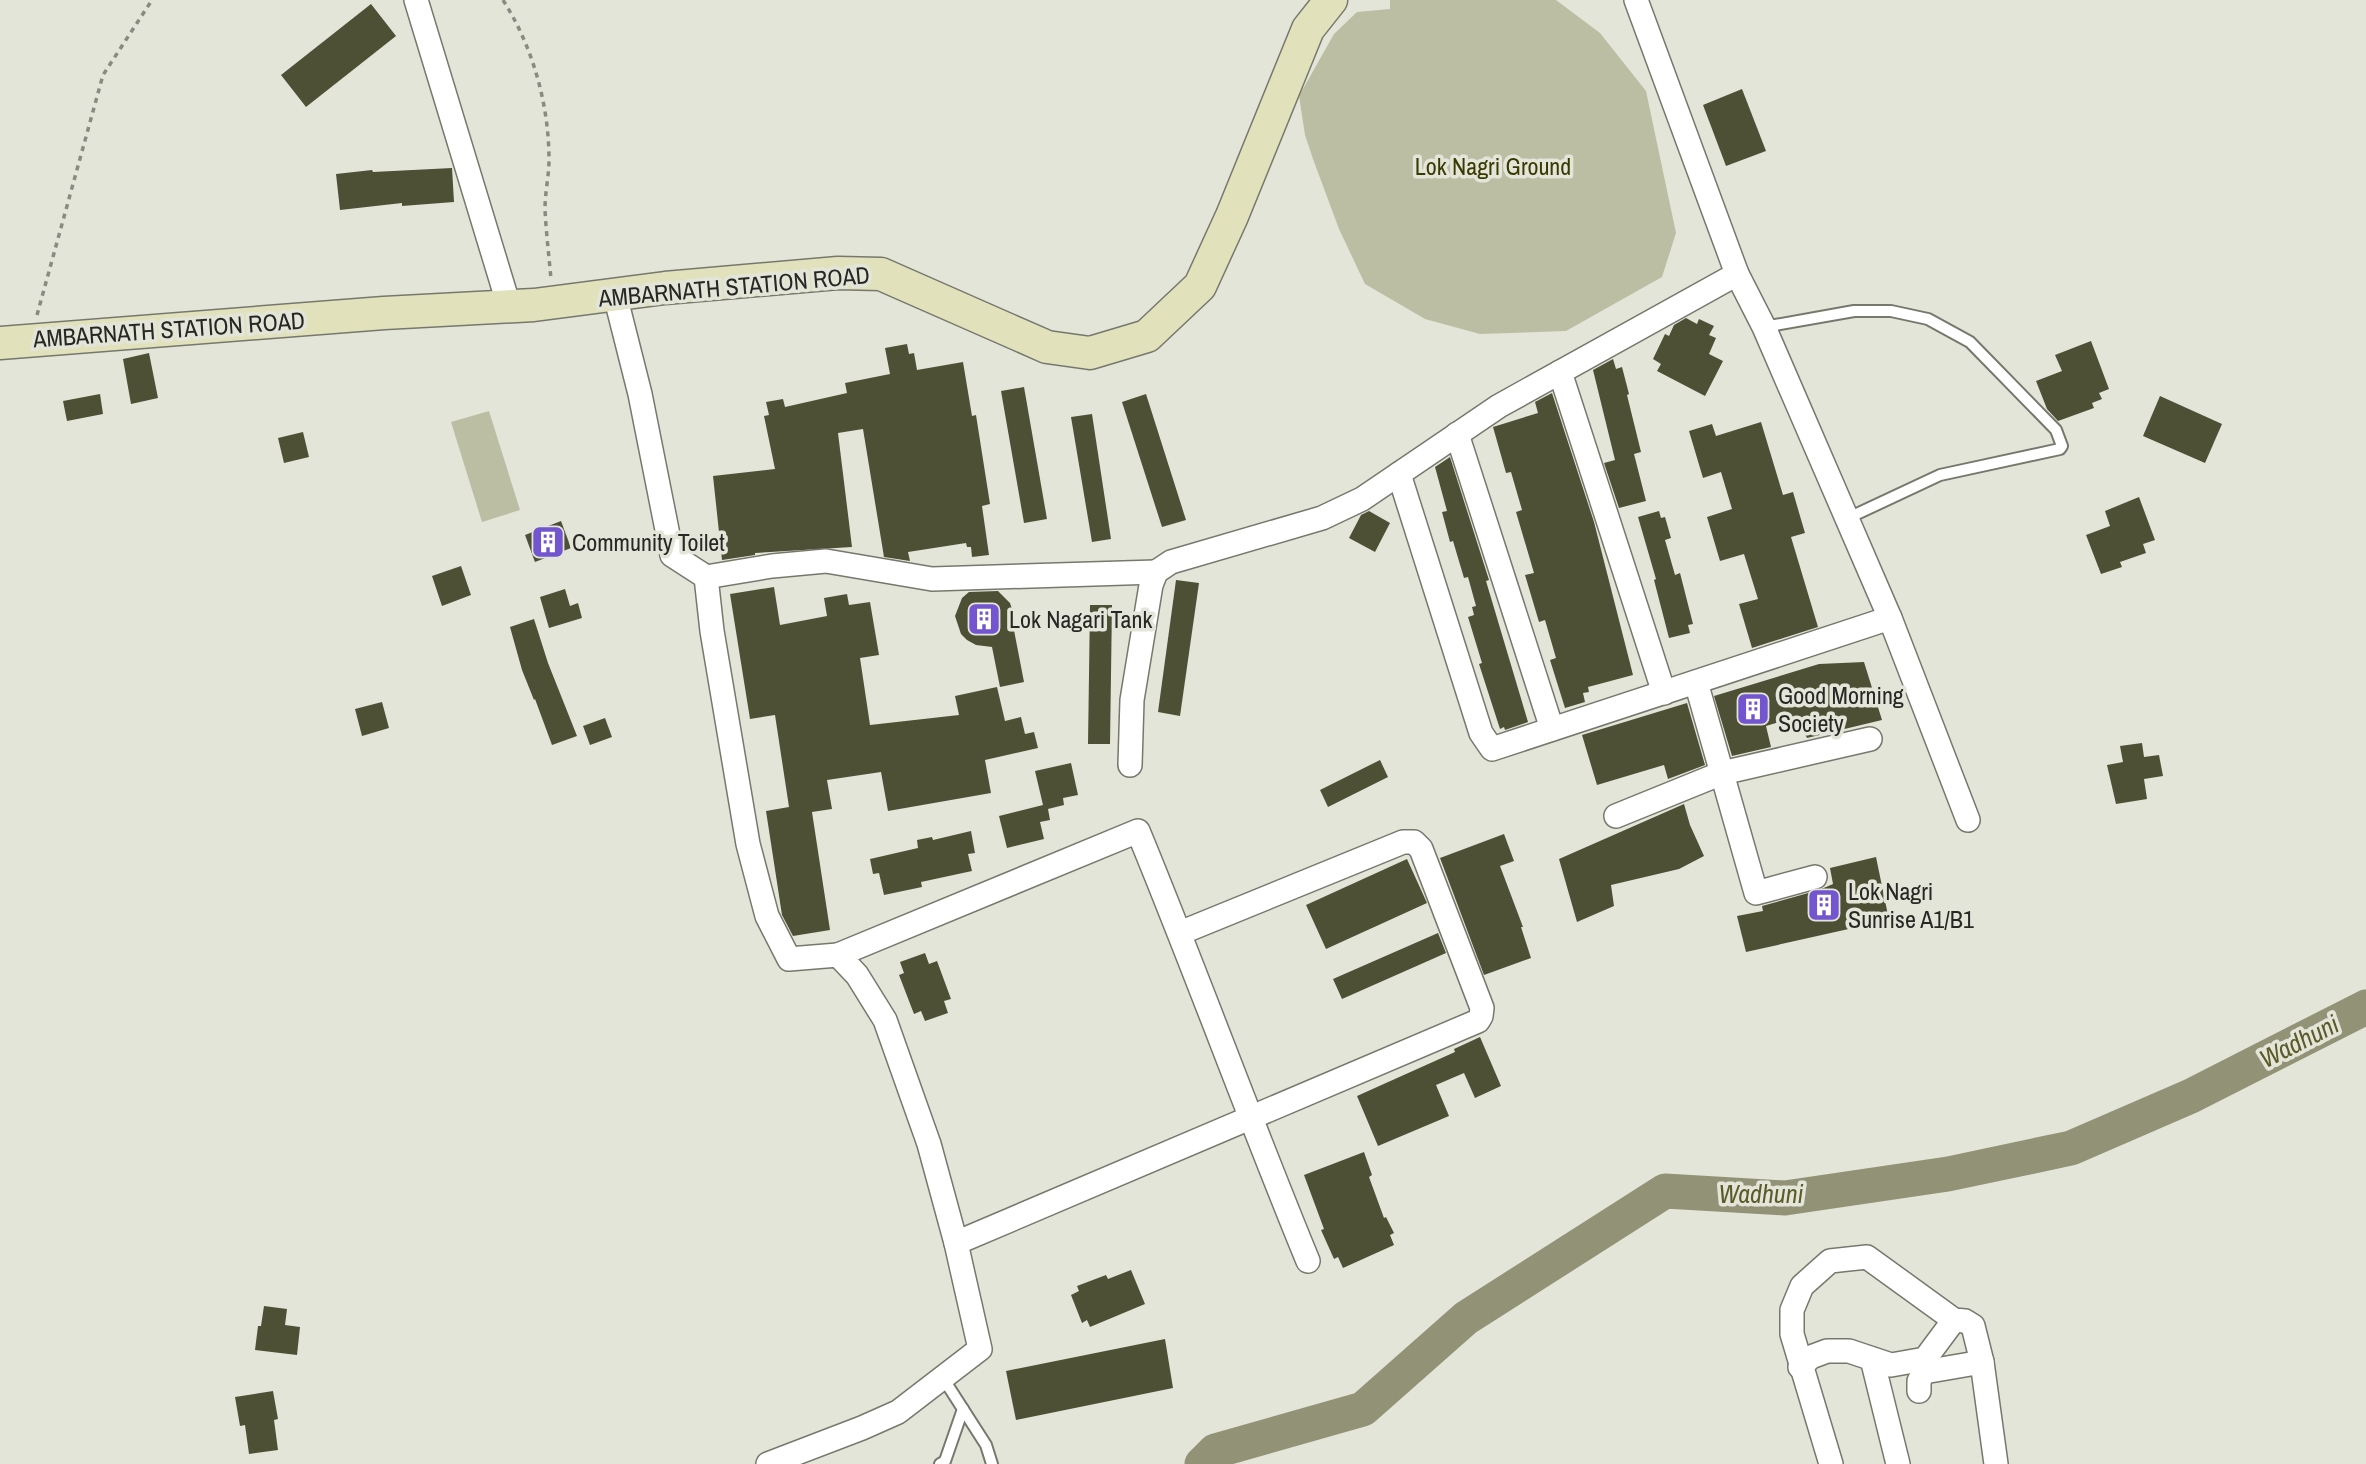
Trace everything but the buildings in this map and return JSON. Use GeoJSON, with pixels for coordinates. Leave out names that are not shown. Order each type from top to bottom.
{"type":"FeatureCollection","features":[{"type":"Feature","properties":{"kind":"main road","name":"AMBARNATH STATION ROAD"},"geometry":{"type":"LineString","coordinates":[[15,341],[554,303],[838,273],[881,274],[1047,347],[1090,353],[1147,337],[1200,286],[1259,153],[1308,29],[1331,0]]}},
{"type":"Feature","properties":{"kind":"street"},"geometry":{"type":"LineString","coordinates":[[416,0],[509,306]]}},
{"type":"Feature","properties":{"kind":"street"},"geometry":{"type":"LineString","coordinates":[[1636,0],[1737,274],[1764,327],[1890,618],[1968,820]]}},
{"type":"Feature","properties":{"kind":"street"},"geometry":{"type":"LineString","coordinates":[[615,295],[640,394],[672,555],[706,577],[772,566],[826,561],[932,579],[1156,572],[1171,562],[1322,518],[1362,499],[1499,406],[1737,274]]}},
{"type":"Feature","properties":{"kind":"street"},"geometry":{"type":"LineString","coordinates":[[1560,372],[1664,693]]}},
{"type":"Feature","properties":{"kind":"street"},"geometry":{"type":"LineString","coordinates":[[1457,434],[1552,729]]}},
{"type":"Feature","properties":{"kind":"street"},"geometry":{"type":"LineString","coordinates":[[1399,474],[1481,733],[1492,749],[1890,618]]}},
{"type":"Feature","properties":{"kind":"street"},"geometry":{"type":"LineString","coordinates":[[1130,765],[1132,700],[1138,654],[1156,572]]}},
{"type":"Feature","properties":{"kind":"street"},"geometry":{"type":"LineString","coordinates":[[706,577],[712,631],[748,844],[767,916],[789,959],[838,955],[1138,831],[1308,1261]]}},
{"type":"Feature","properties":{"kind":"street"},"geometry":{"type":"LineString","coordinates":[[1696,682],[1756,893],[1815,877]]}},
{"type":"Feature","properties":{"kind":"street"},"geometry":{"type":"LineString","coordinates":[[1616,816],[1722,773],[1870,739]]}},
{"type":"Feature","properties":{"kind":"street"},"geometry":{"type":"LineString","coordinates":[[956,1243],[1478,1021],[1482,1016],[1482,1008],[1422,849],[1414,842],[1404,842],[1180,933]]}},
{"type":"Feature","properties":{"kind":"street"},"geometry":{"type":"LineString","coordinates":[[768,1464],[898,1412],[981,1349],[929,1144],[885,1020],[857,975],[838,955]]}},
{"type":"Feature","properties":{"kind":"street"},"geometry":{"type":"LineString","coordinates":[[1830,1464],[1792,1334],[1793,1310],[1802,1286],[1830,1261],[1867,1257],[1954,1320],[1965,1321],[1973,1326],[1982,1362],[1996,1464]]}},
{"type":"Feature","properties":{"kind":"street"},"geometry":{"type":"LineString","coordinates":[[1800,1367],[1811,1357],[1827,1352],[1849,1351],[1891,1365],[1925,1359],[1954,1320]]}},
{"type":"Feature","properties":{"kind":"street"},"geometry":{"type":"LineString","coordinates":[[1872,1359],[1898,1464]]}},
{"type":"Feature","properties":{"kind":"street"},"geometry":{"type":"LineString","coordinates":[[1919,1391],[1919,1381],[1924,1372],[1982,1362]]}},
{"type":"Feature","properties":{"kind":"lane"},"geometry":{"type":"LineString","coordinates":[[1764,327],[1854,311],[1891,311],[1928,319],[1969,342],[2056,430],[2062,440],[2060,449],[1940,475],[1846,519]]}},
{"type":"Feature","properties":{"kind":"lane"},"geometry":{"type":"LineString","coordinates":[[943,1378],[986,1445],[992,1464]]}},
{"type":"Feature","properties":{"kind":"lane"},"geometry":{"type":"LineString","coordinates":[[940,1464],[945,1461],[963,1409]]}},
{"type":"Feature","properties":{"kind":"path"},"geometry":{"type":"LineString","coordinates":[[15,341],[103,75],[152,0]]}},
{"type":"Feature","properties":{"kind":"path"},"geometry":{"type":"LineString","coordinates":[[503,0],[515,19],[533,62],[546,120],[549,162],[545,213],[554,303]]}},
{"type":"Feature","properties":{"kind":"green space","name":"Lok Nagri Ground"},"geometry":{"type":"Polygon","coordinates":[[[1390,0],[1556,0],[1600,33],[1646,91],[1676,233],[1662,277],[1566,331],[1480,334],[1425,319],[1365,284],[1339,229],[1313,159],[1305,135],[1299,96],[1334,34],[1357,12],[1390,9],[1390,0]]]}},
{"type":"Feature","properties":{"kind":"green space"},"geometry":{"type":"Polygon","coordinates":[[[489,411],[520,510],[482,522],[451,422],[489,411]]]}},
{"type":"Feature","properties":{"kind":"waterway","name":"Wadhuni"},"geometry":{"type":"LineString","coordinates":[[1202,1464],[1215,1451],[1363,1409],[1466,1318],[1665,1191],[1785,1198],[1948,1174],[2071,1148],[2191,1096],[2366,1007]]}},
{"type":"Feature","properties":{"kind":"place","name":"Community Toilet"},"geometry":{"type":"Point","coordinates":[548,542]}},
{"type":"Feature","properties":{"kind":"place","name":"Lok Nagari Tank"},"geometry":{"type":"Point","coordinates":[984,619]}},
{"type":"Feature","properties":{"kind":"place","name":"Good Morning Society"},"geometry":{"type":"Point","coordinates":[1753,709]}},
{"type":"Feature","properties":{"kind":"place","name":"Lok Nagri Sunrise A1/B1"},"geometry":{"type":"Point","coordinates":[1824,905]}}]}
